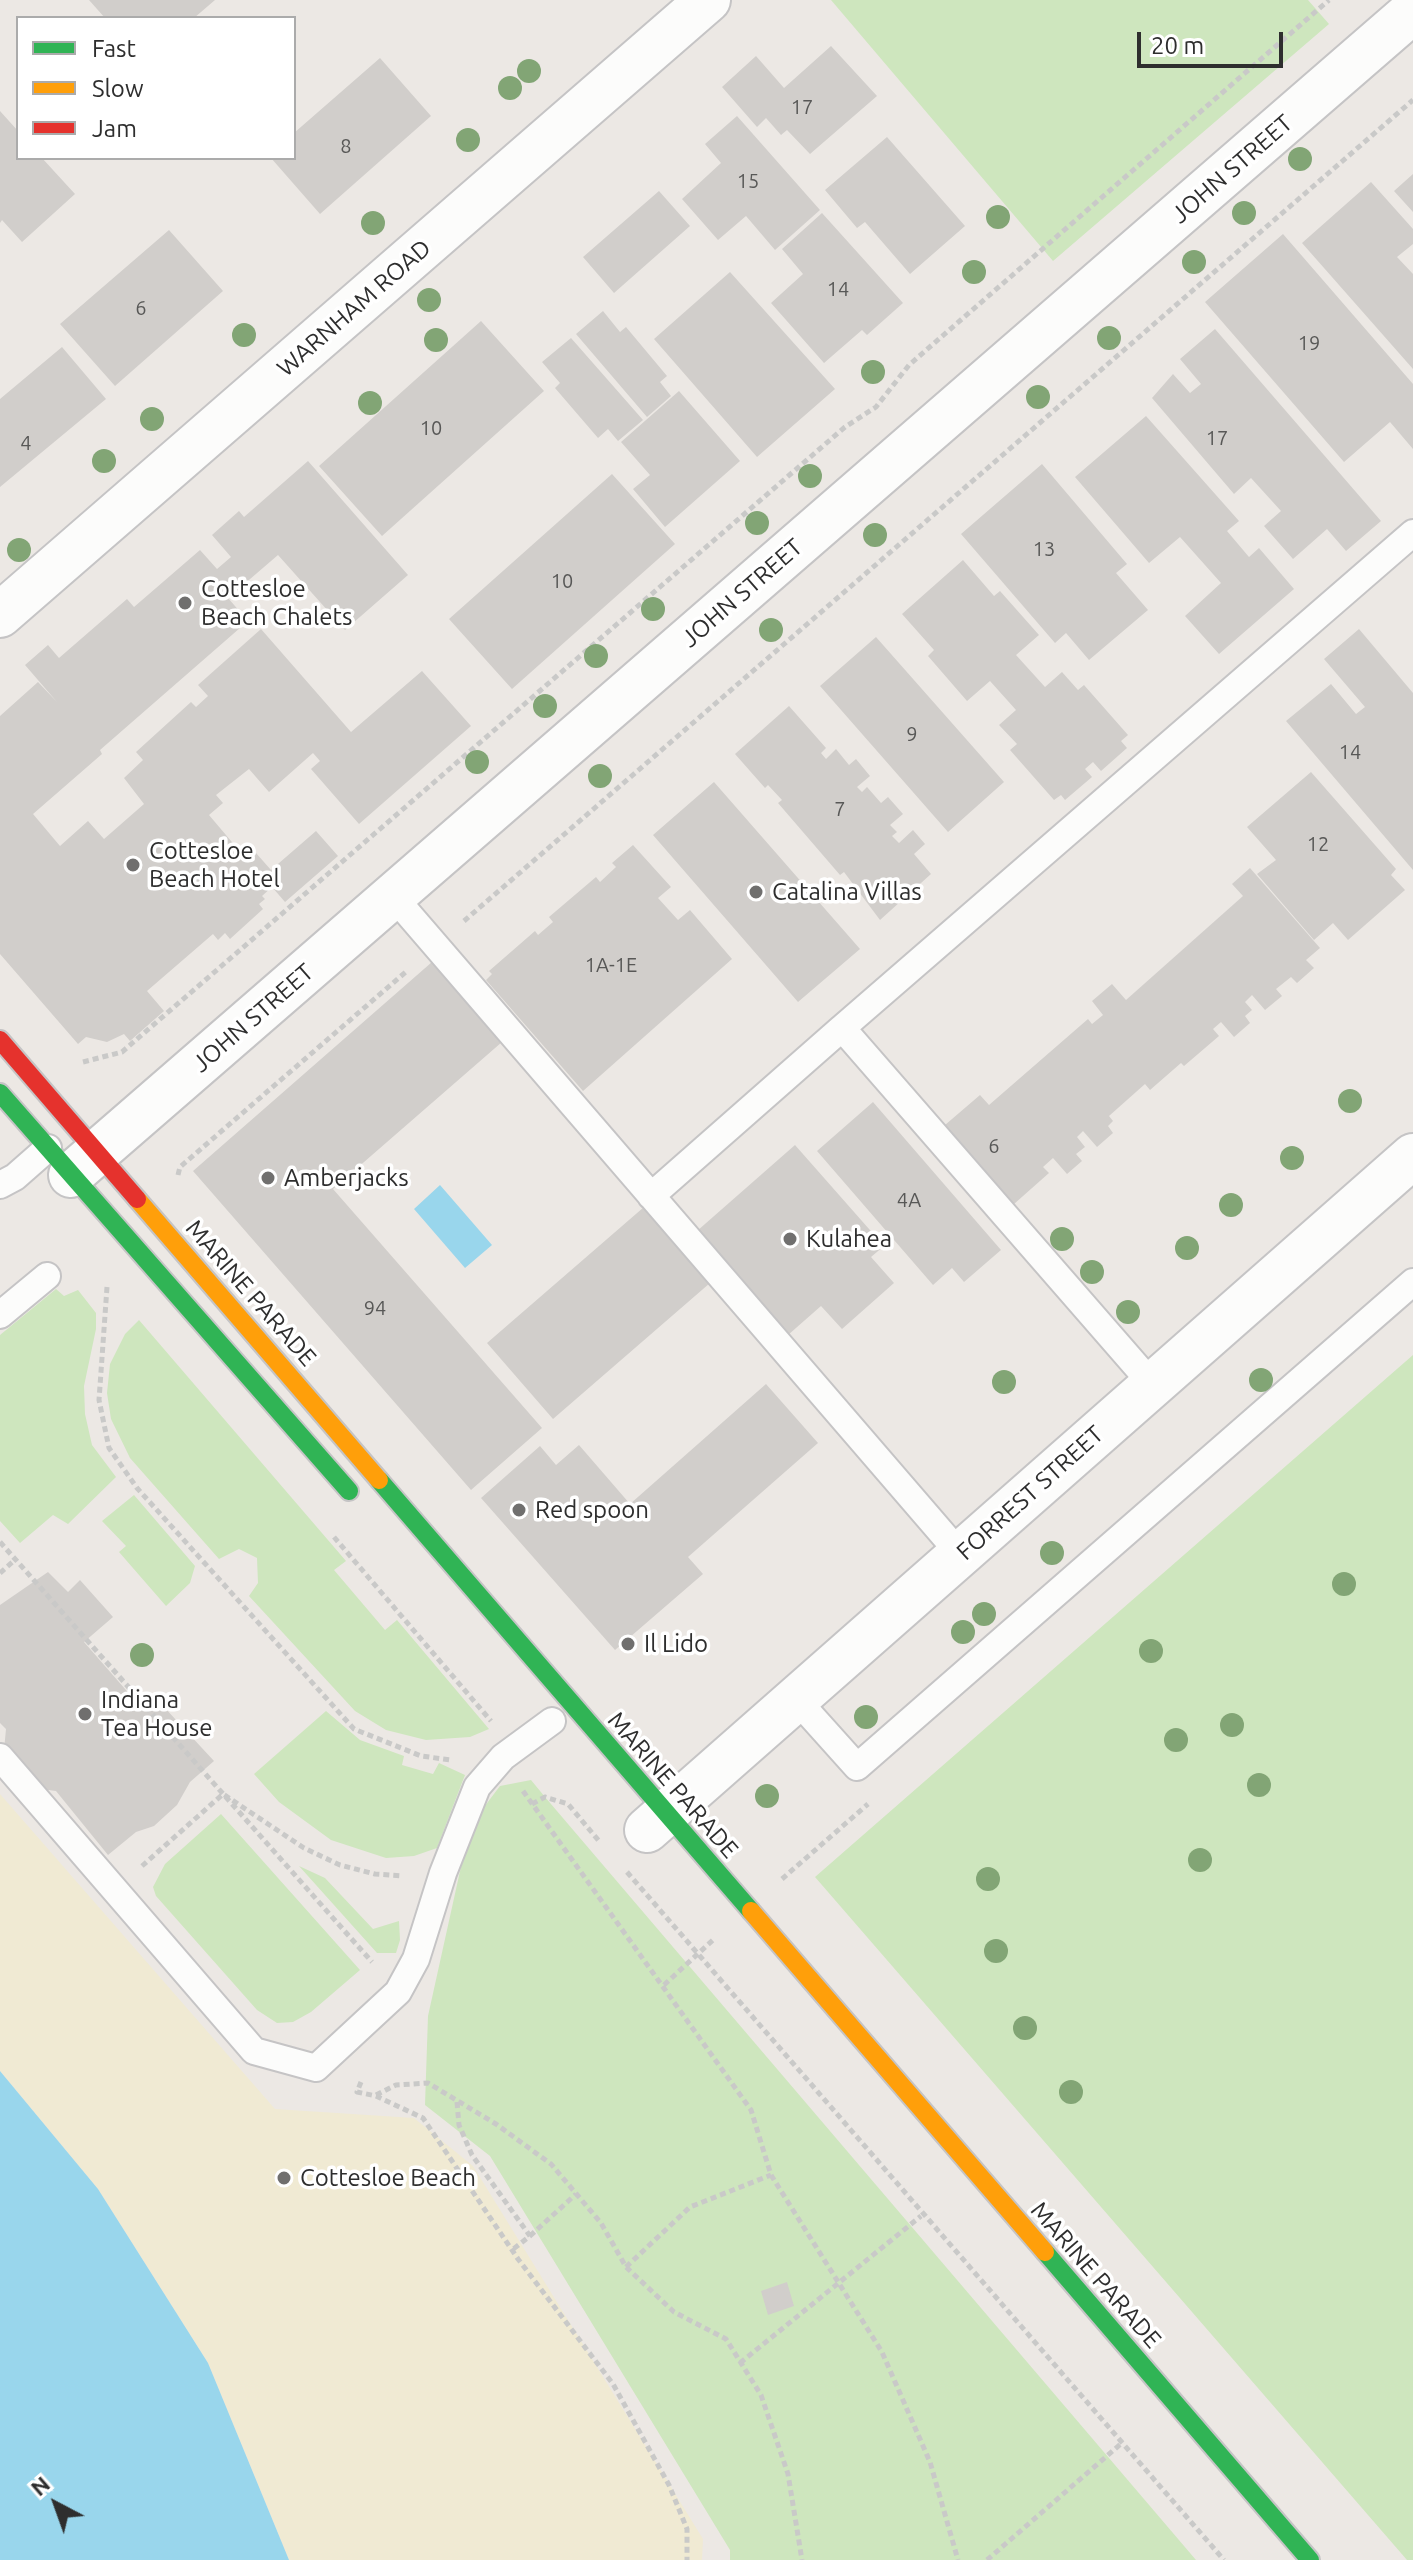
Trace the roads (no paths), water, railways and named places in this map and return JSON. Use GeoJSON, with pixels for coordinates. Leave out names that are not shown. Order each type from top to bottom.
{"type":"FeatureCollection","features":[{"type":"Feature","properties":{"kind":"main road","name":"MARINE PARADE"},"geometry":{"type":"LineString","coordinates":[[0,1040],[73,1158],[365,1509]]}},
{"type":"Feature","properties":{"kind":"main road","name":"MARINE PARADE"},"geometry":{"type":"LineString","coordinates":[[0,1093],[73,1158],[652,1826],[1310,2560]]}},
{"type":"Feature","properties":{"kind":"street","name":"WARNHAM ROAD"},"geometry":{"type":"LineString","coordinates":[[0,615],[708,0]]}},
{"type":"Feature","properties":{"kind":"street","name":"JOHN STREET"},"geometry":{"type":"LineString","coordinates":[[73,1158],[393,896],[1413,11]]}},
{"type":"Feature","properties":{"kind":"street","name":"FORREST STREET"},"geometry":{"type":"LineString","coordinates":[[652,1826],[1413,1156]]}},
{"type":"Feature","properties":{"kind":"lane"},"geometry":{"type":"LineString","coordinates":[[651,1196],[1413,533]]}},
{"type":"Feature","properties":{"kind":"lane"},"geometry":{"type":"LineString","coordinates":[[393,896],[960,1554]]}},
{"type":"Feature","properties":{"kind":"lane"},"geometry":{"type":"LineString","coordinates":[[842,1028],[1152,1384]]}},
{"type":"Feature","properties":{"kind":"lane"},"geometry":{"type":"LineString","coordinates":[[0,1185],[73,1158]]}},
{"type":"Feature","properties":{"kind":"lane"},"geometry":{"type":"LineString","coordinates":[[0,1315],[47,1276]]}},
{"type":"Feature","properties":{"kind":"lane"},"geometry":{"type":"LineString","coordinates":[[796,1699],[857,1767],[1413,1282]]}},
{"type":"Feature","properties":{"kind":"lane"},"geometry":{"type":"LineString","coordinates":[[0,1757],[254,2051],[316,2068],[398,1992],[416,1959],[443,1873],[477,1787],[503,1757],[552,1721]]}},
{"type":"Feature","properties":{"kind":"water"},"geometry":{"type":"Polygon","coordinates":[[[440,1185],[492,1245],[465,1268],[414,1209],[440,1185]]]}},
{"type":"Feature","properties":{"kind":"water"},"geometry":{"type":"Polygon","coordinates":[[[0,2071],[98,2189],[208,2363],[289,2560],[0,2560],[0,2071]]]}},
{"type":"Feature","properties":{"kind":"place","name":"Cottesloe Beach Chalets"},"geometry":{"type":"Point","coordinates":[185,603]}},
{"type":"Feature","properties":{"kind":"place","name":"Cottesloe Beach Hotel"},"geometry":{"type":"Point","coordinates":[133,865]}},
{"type":"Feature","properties":{"kind":"place","name":"Catalina Villas"},"geometry":{"type":"Point","coordinates":[756,892]}},
{"type":"Feature","properties":{"kind":"place","name":"Amberjacks"},"geometry":{"type":"Point","coordinates":[268,1178]}},
{"type":"Feature","properties":{"kind":"place","name":"Kulahea"},"geometry":{"type":"Point","coordinates":[790,1239]}},
{"type":"Feature","properties":{"kind":"place","name":"Red spoon"},"geometry":{"type":"Point","coordinates":[519,1510]}},
{"type":"Feature","properties":{"kind":"place","name":"Il Lido"},"geometry":{"type":"Point","coordinates":[628,1644]}},
{"type":"Feature","properties":{"kind":"place","name":"Indiana Tea House"},"geometry":{"type":"Point","coordinates":[85,1714]}},
{"type":"Feature","properties":{"kind":"place","name":"Cottesloe Beach"},"geometry":{"type":"Point","coordinates":[284,2178]}}]}
